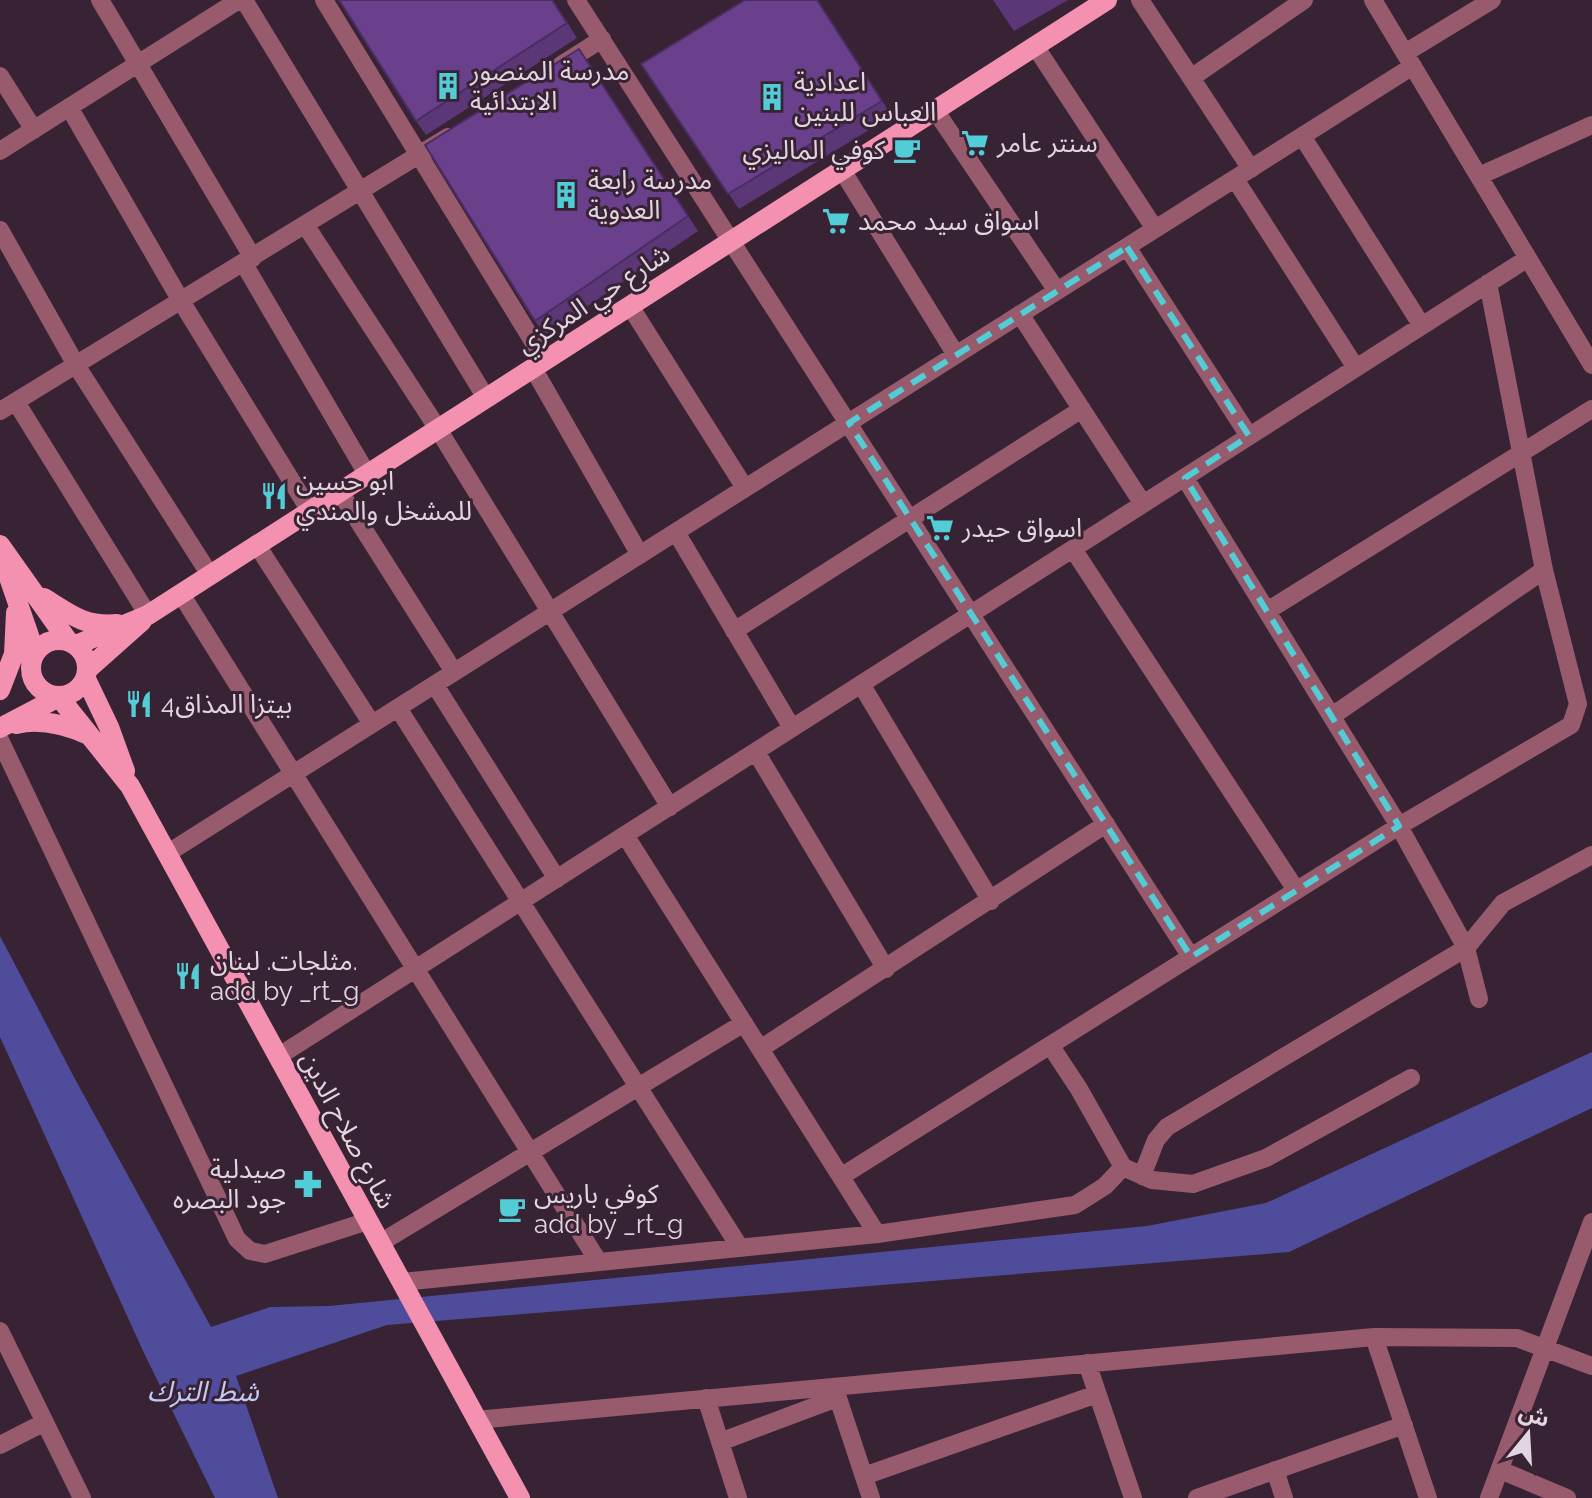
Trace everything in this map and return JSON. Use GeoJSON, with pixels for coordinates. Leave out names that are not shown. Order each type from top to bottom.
{"type":"FeatureCollection","features":[{"type":"Feature","properties":{"kind":"main road","name":"شارع حي المركزي"},"geometry":{"type":"LineString","coordinates":[[87,674],[133,626],[181,594],[1107,0]]}},
{"type":"Feature","properties":{"kind":"main road"},"geometry":{"type":"LineString","coordinates":[[0,545],[25,594],[34,654],[31,672],[37,686],[59,697]]}},
{"type":"Feature","properties":{"kind":"main road"},"geometry":{"type":"LineString","coordinates":[[0,552],[25,594],[85,655],[87,674],[75,692],[59,697],[0,728]]}},
{"type":"Feature","properties":{"kind":"main road"},"geometry":{"type":"LineString","coordinates":[[25,594],[84,622],[133,626]]}},
{"type":"Feature","properties":{"kind":"main road"},"geometry":{"type":"LineString","coordinates":[[0,690],[14,654],[25,594]]}},
{"type":"Feature","properties":{"kind":"main road","name":"شارع حي المركزي"},"geometry":{"type":"LineString","coordinates":[[72,643],[133,626]]}},
{"type":"Feature","properties":{"kind":"main road"},"geometry":{"type":"LineString","coordinates":[[99,707],[103,671],[133,626]]}},
{"type":"Feature","properties":{"kind":"main road"},"geometry":{"type":"LineString","coordinates":[[0,697],[46,643],[61,640],[72,643]]}},
{"type":"Feature","properties":{"kind":"main road","name":"شارع صلاح الدين"},"geometry":{"type":"LineString","coordinates":[[87,674],[130,786],[520,1498]]}},
{"type":"Feature","properties":{"kind":"main road","name":"شارع صلاح الدين"},"geometry":{"type":"LineString","coordinates":[[59,697],[130,786]]}},
{"type":"Feature","properties":{"kind":"main road"},"geometry":{"type":"LineString","coordinates":[[0,728],[22,722],[43,722],[72,728],[90,736]]}},
{"type":"Feature","properties":{"kind":"street"},"geometry":{"type":"LineString","coordinates":[[100,0],[367,474]]}},
{"type":"Feature","properties":{"kind":"street"},"geometry":{"type":"LineString","coordinates":[[0,151],[242,0],[486,398]]}},
{"type":"Feature","properties":{"kind":"street"},"geometry":{"type":"LineString","coordinates":[[324,0],[419,155],[539,364],[640,555]]}},
{"type":"Feature","properties":{"kind":"street"},"geometry":{"type":"LineString","coordinates":[[576,0],[1191,957]]}},
{"type":"Feature","properties":{"kind":"street"},"geometry":{"type":"LineString","coordinates":[[1140,0],[1191,78],[1356,368]]}},
{"type":"Feature","properties":{"kind":"street"},"geometry":{"type":"LineString","coordinates":[[1191,78],[1304,0]]}},
{"type":"Feature","properties":{"kind":"street"},"geometry":{"type":"LineString","coordinates":[[1373,0],[1592,365]]}},
{"type":"Feature","properties":{"kind":"street"},"geometry":{"type":"LineString","coordinates":[[168,853],[1302,136],[1492,0]]}},
{"type":"Feature","properties":{"kind":"street"},"geometry":{"type":"LineString","coordinates":[[549,72],[602,39]]}},
{"type":"Feature","properties":{"kind":"street"},"geometry":{"type":"LineString","coordinates":[[1035,46],[1155,229]]}},
{"type":"Feature","properties":{"kind":"street"},"geometry":{"type":"LineString","coordinates":[[0,76],[34,130]]}},
{"type":"Feature","properties":{"kind":"street"},"geometry":{"type":"LineString","coordinates":[[69,107],[181,301],[310,511]]}},
{"type":"Feature","properties":{"kind":"street"},"geometry":{"type":"LineString","coordinates":[[935,110],[1057,291]]}},
{"type":"Feature","properties":{"kind":"street"},"geometry":{"type":"LineString","coordinates":[[1479,176],[1592,125]]}},
{"type":"Feature","properties":{"kind":"street"},"geometry":{"type":"LineString","coordinates":[[133,626],[8,406],[362,192],[458,130]]}},
{"type":"Feature","properties":{"kind":"street"},"geometry":{"type":"LineString","coordinates":[[1302,136],[1422,326]]}},
{"type":"Feature","properties":{"kind":"street"},"geometry":{"type":"LineString","coordinates":[[842,170],[956,355]]}},
{"type":"Feature","properties":{"kind":"street"},"geometry":{"type":"LineString","coordinates":[[306,226],[438,429],[670,807]]}},
{"type":"Feature","properties":{"kind":"street"},"geometry":{"type":"LineString","coordinates":[[0,230],[76,365],[210,575]]}},
{"type":"Feature","properties":{"kind":"street"},"geometry":{"type":"LineString","coordinates":[[1127,247],[1249,436]]}},
{"type":"Feature","properties":{"kind":"street"},"geometry":{"type":"LineString","coordinates":[[279,1056],[1528,258]]}},
{"type":"Feature","properties":{"kind":"street"},"geometry":{"type":"LineString","coordinates":[[842,1176],[1399,826],[1571,725],[1578,704],[1544,570],[1488,283]]}},
{"type":"Feature","properties":{"kind":"street"},"geometry":{"type":"LineString","coordinates":[[630,306],[745,488]]}},
{"type":"Feature","properties":{"kind":"street"},"geometry":{"type":"LineString","coordinates":[[1020,314],[1143,504]]}},
{"type":"Feature","properties":{"kind":"street"},"geometry":{"type":"LineString","coordinates":[[734,631],[1082,409]]}},
{"type":"Feature","properties":{"kind":"street"},"geometry":{"type":"LineString","coordinates":[[1267,611],[1592,409]]}},
{"type":"Feature","properties":{"kind":"street"},"geometry":{"type":"LineString","coordinates":[[1185,478],[1399,826],[1466,948],[1479,999]]}},
{"type":"Feature","properties":{"kind":"street"},"geometry":{"type":"LineString","coordinates":[[340,492],[454,672]]}},
{"type":"Feature","properties":{"kind":"street"},"geometry":{"type":"LineString","coordinates":[[676,532],[792,728]]}},
{"type":"Feature","properties":{"kind":"street"},"geometry":{"type":"LineString","coordinates":[[257,545],[372,724]]}},
{"type":"Feature","properties":{"kind":"street"},"geometry":{"type":"LineString","coordinates":[[1073,549],[1296,890]]}},
{"type":"Feature","properties":{"kind":"street"},"geometry":{"type":"LineString","coordinates":[[1332,716],[1544,570]]}},
{"type":"Feature","properties":{"kind":"street"},"geometry":{"type":"LineString","coordinates":[[181,594],[598,1261]]}},
{"type":"Feature","properties":{"kind":"street"},"geometry":{"type":"LineString","coordinates":[[861,684],[991,901]]}},
{"type":"Feature","properties":{"kind":"street"},"geometry":{"type":"LineString","coordinates":[[435,685],[557,879]]}},
{"type":"Feature","properties":{"kind":"street"},"geometry":{"type":"LineString","coordinates":[[398,708],[739,1246]]}},
{"type":"Feature","properties":{"kind":"street"},"geometry":{"type":"LineString","coordinates":[[0,740],[237,1239],[250,1251],[265,1254],[368,1221]]}},
{"type":"Feature","properties":{"kind":"street"},"geometry":{"type":"LineString","coordinates":[[756,752],[886,969]]}},
{"type":"Feature","properties":{"kind":"street"},"geometry":{"type":"LineString","coordinates":[[760,1049],[1106,824]]}},
{"type":"Feature","properties":{"kind":"street"},"geometry":{"type":"LineString","coordinates":[[625,835],[877,1234]]}},
{"type":"Feature","properties":{"kind":"street"},"geometry":{"type":"LineString","coordinates":[[1142,1176],[1156,1140],[1167,1127],[1466,948],[1503,903],[1592,855]]}},
{"type":"Feature","properties":{"kind":"street"},"geometry":{"type":"LineString","coordinates":[[380,1243],[744,1023]]}},
{"type":"Feature","properties":{"kind":"street"},"geometry":{"type":"LineString","coordinates":[[1050,1045],[1123,1167],[1152,1180],[1193,1184],[1266,1158],[1411,1078]]}},
{"type":"Feature","properties":{"kind":"street"},"geometry":{"type":"LineString","coordinates":[[402,1282],[877,1234],[1075,1205],[1105,1186],[1123,1167]]}},
{"type":"Feature","properties":{"kind":"street"},"geometry":{"type":"LineString","coordinates":[[1489,1498],[1592,1222]]}},
{"type":"Feature","properties":{"kind":"street"},"geometry":{"type":"LineString","coordinates":[[0,1331],[82,1498]]}},
{"type":"Feature","properties":{"kind":"street"},"geometry":{"type":"LineString","coordinates":[[1374,1337],[1428,1498]]}},
{"type":"Feature","properties":{"kind":"street"},"geometry":{"type":"LineString","coordinates":[[476,1420],[706,1398],[836,1392],[1087,1363],[1374,1337],[1517,1338],[1592,1366]]}},
{"type":"Feature","properties":{"kind":"street"},"geometry":{"type":"LineString","coordinates":[[1087,1363],[1133,1498]]}},
{"type":"Feature","properties":{"kind":"street"},"geometry":{"type":"LineString","coordinates":[[720,1442],[836,1392]]}},
{"type":"Feature","properties":{"kind":"street"},"geometry":{"type":"LineString","coordinates":[[836,1392],[871,1498]]}},
{"type":"Feature","properties":{"kind":"street"},"geometry":{"type":"LineString","coordinates":[[864,1476],[1097,1394]]}},
{"type":"Feature","properties":{"kind":"street"},"geometry":{"type":"LineString","coordinates":[[706,1398],[738,1498]]}},
{"type":"Feature","properties":{"kind":"street"},"geometry":{"type":"LineString","coordinates":[[0,1445],[45,1422]]}},
{"type":"Feature","properties":{"kind":"street"},"geometry":{"type":"LineString","coordinates":[[1197,1498],[1404,1425]]}},
{"type":"Feature","properties":{"kind":"street"},"geometry":{"type":"LineString","coordinates":[[1275,1470],[1284,1498]]}},
{"type":"Feature","properties":{"kind":"street"},"geometry":{"type":"LineString","coordinates":[[1500,1470],[1567,1498]]}},
{"type":"Feature","properties":{"kind":"highlighted area"},"geometry":{"type":"Polygon","coordinates":[[[1127,247],[1249,436],[1185,478],[1399,826],[1191,957],[849,423],[1127,247]]]}},
{"type":"Feature","properties":{"kind":"water","name":"شط الترك"},"geometry":{"type":"Polygon","coordinates":[[[0,936],[211,1327],[270,1307],[329,1306],[1147,1226],[1266,1203],[1592,1052],[1592,1108],[1289,1252],[387,1325],[236,1376],[278,1498],[215,1498],[144,1353],[0,1037],[0,936]]]}},
{"type":"Feature","properties":{"kind":"building","name":"مدرسة المنصور الابتدائية"},"geometry":{"type":"Polygon","coordinates":[[[339,0],[552,0],[567,23],[416,121],[339,0]]]}},
{"type":"Feature","properties":{"kind":"building","name":"اعدادية العباس للبنين"},"geometry":{"type":"Polygon","coordinates":[[[745,0],[817,0],[882,101],[728,194],[641,64],[745,0]]]}},
{"type":"Feature","properties":{"kind":"building","name":"مدرسة رابعة العدوية"},"geometry":{"type":"Polygon","coordinates":[[[579,49],[688,216],[535,321],[425,145],[579,49]]]}},
{"type":"Feature","properties":{"kind":"place","name":"مدرسة المنصور الابتدائية"},"geometry":{"type":"Point","coordinates":[448,86]}},
{"type":"Feature","properties":{"kind":"place","name":"اعدادية العباس للبنين"},"geometry":{"type":"Point","coordinates":[772,97]}},
{"type":"Feature","properties":{"kind":"place","name":"سنتر عامر"},"geometry":{"type":"Point","coordinates":[975,143]}},
{"type":"Feature","properties":{"kind":"place","name":"كوفي الماليزي"},"geometry":{"type":"Point","coordinates":[907,150]}},
{"type":"Feature","properties":{"kind":"place","name":"مدرسة رابعة العدوية"},"geometry":{"type":"Point","coordinates":[566,195]}},
{"type":"Feature","properties":{"kind":"place","name":"اسواق سيد محمد"},"geometry":{"type":"Point","coordinates":[836,221]}},
{"type":"Feature","properties":{"kind":"place","name":"ابو حسين للمشخل والمندي"},"geometry":{"type":"Point","coordinates":[274,496]}},
{"type":"Feature","properties":{"kind":"place","name":"اسواق حيدر"},"geometry":{"type":"Point","coordinates":[940,528]}},
{"type":"Feature","properties":{"kind":"place","name":"بيتزا المذاق4"},"geometry":{"type":"Point","coordinates":[139,704]}},
{"type":"Feature","properties":{"kind":"place","name":"مثلجات. لبنان. add by _rt_g"},"geometry":{"type":"Point","coordinates":[188,976]}},
{"type":"Feature","properties":{"kind":"place","name":"صيدلية جود البصره"},"geometry":{"type":"Point","coordinates":[308,1184]}},
{"type":"Feature","properties":{"kind":"place","name":"كوفي باريس add by _rt_g"},"geometry":{"type":"Point","coordinates":[512,1209]}}]}
